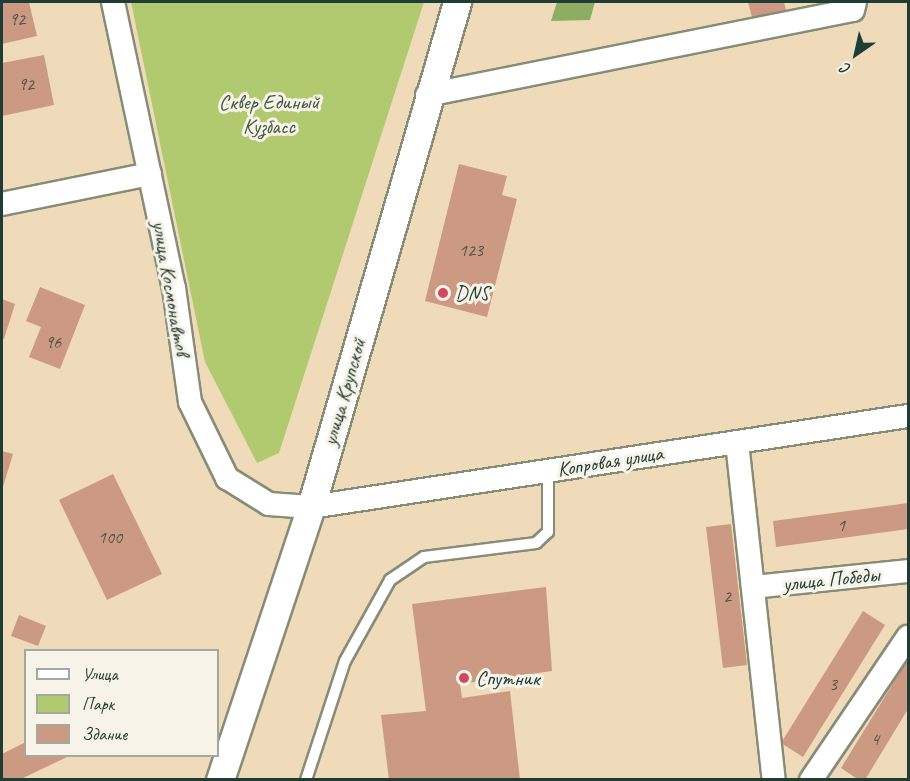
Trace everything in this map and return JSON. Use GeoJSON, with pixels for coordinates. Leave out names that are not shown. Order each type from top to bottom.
{"type":"FeatureCollection","features":[{"type":"Feature","properties":{"kind":"street","name":"улица Космонавтов"},"geometry":{"type":"LineString","coordinates":[[113,2],[174,288],[190,402],[227,478],[269,504],[311,507]]}},
{"type":"Feature","properties":{"kind":"street","name":"улица Крупской"},"geometry":{"type":"LineString","coordinates":[[220,780],[311,507],[427,95],[457,2]]}},
{"type":"Feature","properties":{"kind":"street"},"geometry":{"type":"LineString","coordinates":[[427,95],[853,10],[855,2]]}},
{"type":"Feature","properties":{"kind":"street"},"geometry":{"type":"LineString","coordinates":[[2,204],[150,174]]}},
{"type":"Feature","properties":{"kind":"street","name":"Копровая улица"},"geometry":{"type":"LineString","coordinates":[[311,507],[909,416]]}},
{"type":"Feature","properties":{"kind":"street"},"geometry":{"type":"LineString","coordinates":[[737,442],[774,780]]}},
{"type":"Feature","properties":{"kind":"street","name":"улица Победы"},"geometry":{"type":"LineString","coordinates":[[753,587],[909,571]]}},
{"type":"Feature","properties":{"kind":"street"},"geometry":{"type":"LineString","coordinates":[[811,780],[909,637]]}},
{"type":"Feature","properties":{"kind":"lane"},"geometry":{"type":"LineString","coordinates":[[306,780],[345,661],[390,580],[424,557],[536,543],[548,532],[548,471]]}},
{"type":"Feature","properties":{"kind":"green space","name":"Сквер Единый Кузбасс"},"geometry":{"type":"Polygon","coordinates":[[[131,2],[424,2],[279,453],[257,463],[205,362],[131,2]]]}},
{"type":"Feature","properties":{"kind":"green space"},"geometry":{"type":"Polygon","coordinates":[[[557,2],[595,2],[590,20],[551,21],[557,2]]]}},
{"type":"Feature","properties":{"kind":"building"},"geometry":{"type":"Polygon","coordinates":[[[2,2],[29,2],[37,36],[2,44],[2,2]]]}},
{"type":"Feature","properties":{"kind":"building"},"geometry":{"type":"Polygon","coordinates":[[[748,2],[784,2],[786,10],[753,21],[748,2]]]}},
{"type":"Feature","properties":{"kind":"building"},"geometry":{"type":"Polygon","coordinates":[[[44,55],[54,105],[2,116],[2,63],[44,55]]]}},
{"type":"Feature","properties":{"kind":"building"},"geometry":{"type":"Polygon","coordinates":[[[459,164],[507,176],[502,195],[517,199],[487,317],[425,301],[459,164]]]}},
{"type":"Feature","properties":{"kind":"building"},"geometry":{"type":"Polygon","coordinates":[[[40,287],[85,305],[60,369],[29,357],[41,327],[26,321],[40,287]]]}},
{"type":"Feature","properties":{"kind":"building"},"geometry":{"type":"Polygon","coordinates":[[[2,299],[15,304],[4,339],[2,338],[2,299]]]}},
{"type":"Feature","properties":{"kind":"building"},"geometry":{"type":"Polygon","coordinates":[[[2,451],[13,454],[2,490],[2,451]]]}},
{"type":"Feature","properties":{"kind":"building"},"geometry":{"type":"Polygon","coordinates":[[[113,474],[162,574],[107,600],[59,500],[113,474]]]}},
{"type":"Feature","properties":{"kind":"building"},"geometry":{"type":"Polygon","coordinates":[[[908,503],[908,529],[776,547],[773,521],[908,503]]]}},
{"type":"Feature","properties":{"kind":"building"},"geometry":{"type":"Polygon","coordinates":[[[731,524],[747,665],[723,668],[706,527],[731,524]]]}},
{"type":"Feature","properties":{"kind":"building","name":"Спутник"},"geometry":{"type":"Polygon","coordinates":[[[546,587],[552,671],[460,684],[462,698],[510,691],[520,780],[389,780],[381,715],[426,711],[412,604],[546,587]]]}},
{"type":"Feature","properties":{"kind":"building"},"geometry":{"type":"Polygon","coordinates":[[[863,611],[885,625],[803,757],[781,743],[863,611]]]}},
{"type":"Feature","properties":{"kind":"building"},"geometry":{"type":"Polygon","coordinates":[[[19,615],[46,626],[38,646],[11,636],[19,615]]]}},
{"type":"Feature","properties":{"kind":"building"},"geometry":{"type":"Polygon","coordinates":[[[908,659],[908,709],[865,780],[859,780],[841,768],[908,659]]]}},
{"type":"Feature","properties":{"kind":"building"},"geometry":{"type":"Polygon","coordinates":[[[24,743],[24,757],[67,757],[19,780],[2,780],[2,754],[24,743]]]}},
{"type":"Feature","properties":{"kind":"place","name":"DNS"},"geometry":{"type":"Point","coordinates":[443,293]}},
{"type":"Feature","properties":{"kind":"place","name":"Спутник"},"geometry":{"type":"Point","coordinates":[464,678]}}]}
